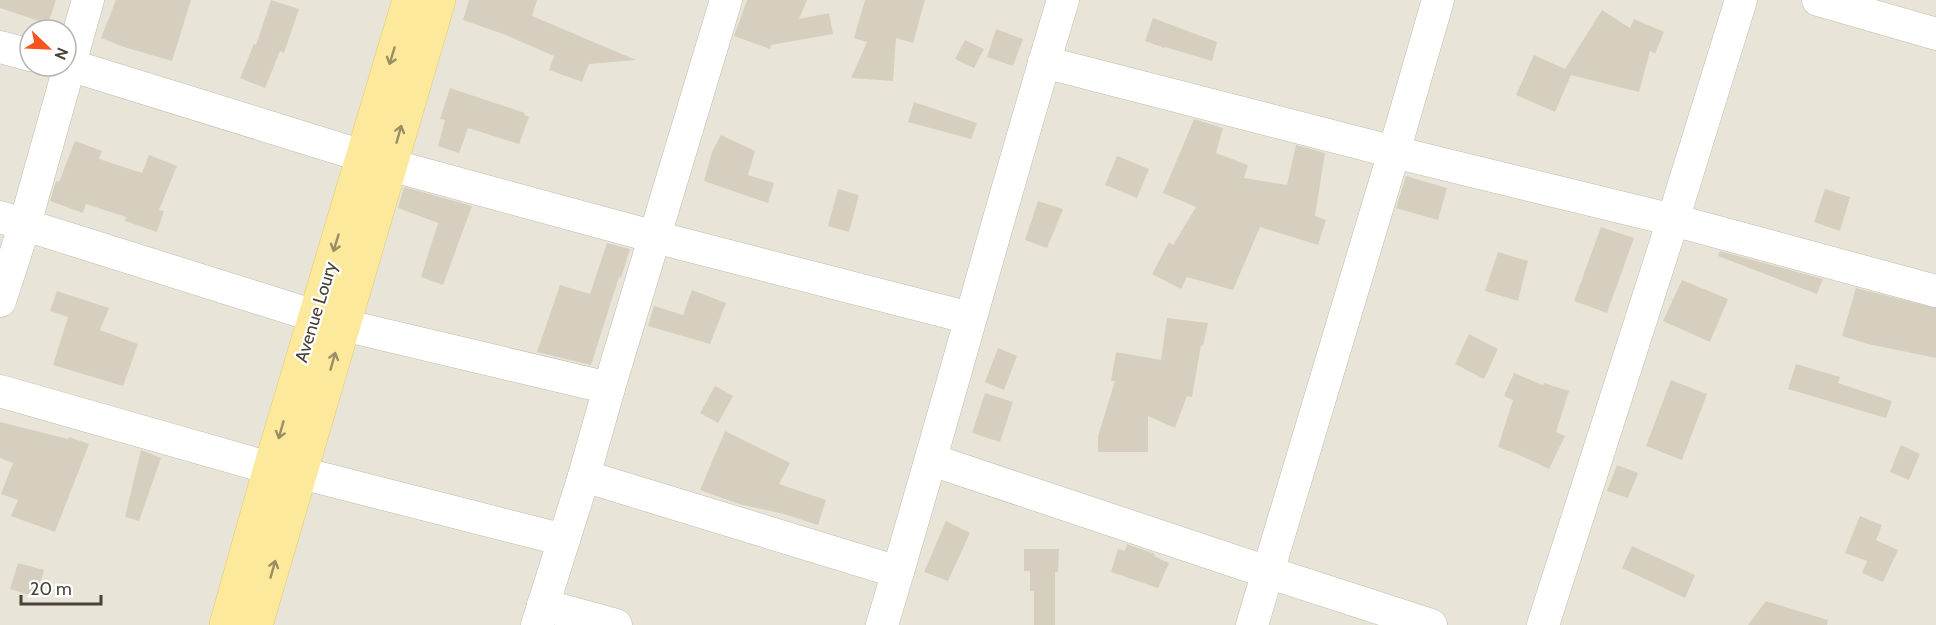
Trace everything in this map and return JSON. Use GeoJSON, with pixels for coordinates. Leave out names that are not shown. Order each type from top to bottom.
{"type":"FeatureCollection","features":[{"type":"Feature","properties":{"kind":"main road","name":"Avenue Loury"},"geometry":{"type":"LineString","coordinates":[[376,161],[409,0]]}},
{"type":"Feature","properties":{"kind":"main road","name":"Avenue Loury"},"geometry":{"type":"LineString","coordinates":[[226,625],[285,470],[376,161],[438,0]]}},
{"type":"Feature","properties":{"kind":"main road","name":"Avenue Loury"},"geometry":{"type":"LineString","coordinates":[[256,625],[285,470]]}},
{"type":"Feature","properties":{"kind":"street"},"geometry":{"type":"LineString","coordinates":[[78,32],[88,0]]}},
{"type":"Feature","properties":{"kind":"street"},"geometry":{"type":"LineString","coordinates":[[616,625],[540,615],[584,476],[726,0]]}},
{"type":"Feature","properties":{"kind":"street"},"geometry":{"type":"LineString","coordinates":[[882,625],[932,460],[970,318],[1063,0]]}},
{"type":"Feature","properties":{"kind":"street"},"geometry":{"type":"LineString","coordinates":[[1252,625],[1438,0]]}},
{"type":"Feature","properties":{"kind":"street"},"geometry":{"type":"LineString","coordinates":[[1543,625],[1741,0]]}},
{"type":"Feature","properties":{"kind":"street"},"geometry":{"type":"LineString","coordinates":[[1818,0],[1936,34]]}},
{"type":"Feature","properties":{"kind":"street"},"geometry":{"type":"LineString","coordinates":[[0,47],[18,52]]}},
{"type":"Feature","properties":{"kind":"street"},"geometry":{"type":"LineString","coordinates":[[1044,62],[1394,152],[1673,220],[1936,291]]}},
{"type":"Feature","properties":{"kind":"street"},"geometry":{"type":"LineString","coordinates":[[78,68],[376,161],[655,237],[970,318]]}},
{"type":"Feature","properties":{"kind":"street"},"geometry":{"type":"LineString","coordinates":[[0,301],[12,221],[63,78]]}},
{"type":"Feature","properties":{"kind":"street"},"geometry":{"type":"LineString","coordinates":[[12,221],[329,321],[609,388]]}},
{"type":"Feature","properties":{"kind":"street"},"geometry":{"type":"LineString","coordinates":[[0,391],[285,470],[564,540]]}},
{"type":"Feature","properties":{"kind":"street"},"geometry":{"type":"LineString","coordinates":[[932,460],[1431,625]]}},
{"type":"Feature","properties":{"kind":"street"},"geometry":{"type":"LineString","coordinates":[[584,476],[898,572]]}},
{"type":"Feature","properties":{"kind":"shaded area"},"geometry":{"type":"Polygon","coordinates":[[[0,0],[1936,0],[1936,625],[0,625],[0,0]]]}},
{"type":"Feature","properties":{"kind":"building"},"geometry":{"type":"Polygon","coordinates":[[[0,0],[56,0],[50,18],[30,18],[0,8],[0,0]]]}},
{"type":"Feature","properties":{"kind":"building"},"geometry":{"type":"Polygon","coordinates":[[[116,0],[191,0],[172,61],[101,38],[116,0]]]}},
{"type":"Feature","properties":{"kind":"building"},"geometry":{"type":"Polygon","coordinates":[[[271,0],[299,9],[284,53],[280,51],[265,88],[240,78],[254,44],[256,45],[271,0]]]}},
{"type":"Feature","properties":{"kind":"building"},"geometry":{"type":"Polygon","coordinates":[[[469,0],[537,0],[532,16],[636,60],[589,64],[582,82],[549,70],[554,56],[506,35],[463,20],[469,0]]]}},
{"type":"Feature","properties":{"kind":"building"},"geometry":{"type":"Polygon","coordinates":[[[747,0],[807,0],[799,19],[829,13],[833,34],[771,45],[770,49],[734,36],[747,0]]]}},
{"type":"Feature","properties":{"kind":"building"},"geometry":{"type":"Polygon","coordinates":[[[865,0],[925,0],[913,43],[896,38],[893,81],[851,78],[867,42],[854,38],[865,0]]]}},
{"type":"Feature","properties":{"kind":"building"},"geometry":{"type":"Polygon","coordinates":[[[1602,10],[1630,28],[1634,19],[1664,32],[1655,54],[1650,51],[1639,92],[1571,75],[1555,112],[1516,95],[1534,55],[1565,69],[1602,10]]]}},
{"type":"Feature","properties":{"kind":"building"},"geometry":{"type":"Polygon","coordinates":[[[1153,18],[1217,42],[1212,61],[1145,41],[1153,18]]]}},
{"type":"Feature","properties":{"kind":"building"},"geometry":{"type":"Polygon","coordinates":[[[996,29],[1023,39],[1013,66],[987,57],[996,29]]]}},
{"type":"Feature","properties":{"kind":"building"},"geometry":{"type":"Polygon","coordinates":[[[965,40],[984,49],[974,68],[955,59],[965,40]]]}},
{"type":"Feature","properties":{"kind":"building"},"geometry":{"type":"Polygon","coordinates":[[[450,88],[525,113],[524,115],[529,117],[519,144],[468,128],[459,153],[438,146],[445,120],[440,119],[450,88]]]}},
{"type":"Feature","properties":{"kind":"building"},"geometry":{"type":"Polygon","coordinates":[[[914,102],[977,123],[971,139],[908,122],[914,102]]]}},
{"type":"Feature","properties":{"kind":"building"},"geometry":{"type":"Polygon","coordinates":[[[1194,119],[1223,128],[1216,153],[1248,165],[1244,178],[1287,185],[1296,145],[1325,153],[1315,216],[1326,220],[1318,245],[1260,227],[1233,290],[1187,277],[1181,289],[1152,274],[1169,242],[1173,245],[1196,207],[1163,193],[1194,119]]]}},
{"type":"Feature","properties":{"kind":"building"},"geometry":{"type":"Polygon","coordinates":[[[721,135],[755,151],[748,175],[774,183],[768,203],[704,181],[712,152],[721,135]]]}},
{"type":"Feature","properties":{"kind":"building"},"geometry":{"type":"Polygon","coordinates":[[[75,141],[102,151],[99,159],[142,173],[149,155],[177,166],[159,210],[164,211],[157,232],[125,221],[126,217],[86,204],[83,213],[50,201],[56,181],[59,182],[75,141]]]}},
{"type":"Feature","properties":{"kind":"building"},"geometry":{"type":"Polygon","coordinates":[[[1117,156],[1149,169],[1137,198],[1105,185],[1117,156]]]}},
{"type":"Feature","properties":{"kind":"building"},"geometry":{"type":"Polygon","coordinates":[[[1406,176],[1447,188],[1438,220],[1396,208],[1406,176]]]}},
{"type":"Feature","properties":{"kind":"building"},"geometry":{"type":"Polygon","coordinates":[[[404,187],[472,206],[443,285],[421,277],[438,223],[398,208],[404,187]]]}},
{"type":"Feature","properties":{"kind":"building"},"geometry":{"type":"Polygon","coordinates":[[[838,189],[859,195],[849,232],[828,226],[838,189]]]}},
{"type":"Feature","properties":{"kind":"building"},"geometry":{"type":"Polygon","coordinates":[[[1825,189],[1850,197],[1840,231],[1814,222],[1825,189]]]}},
{"type":"Feature","properties":{"kind":"building"},"geometry":{"type":"Polygon","coordinates":[[[1038,201],[1063,209],[1047,248],[1025,240],[1038,201]]]}},
{"type":"Feature","properties":{"kind":"building"},"geometry":{"type":"Polygon","coordinates":[[[1601,227],[1634,238],[1607,313],[1574,301],[1601,227]]]}},
{"type":"Feature","properties":{"kind":"building"},"geometry":{"type":"Polygon","coordinates":[[[607,243],[630,249],[591,365],[537,352],[560,285],[590,294],[607,243]]]}},
{"type":"Feature","properties":{"kind":"building"},"geometry":{"type":"Polygon","coordinates":[[[1720,251],[1823,279],[1817,294],[1718,256],[1720,251]]]}},
{"type":"Feature","properties":{"kind":"building"},"geometry":{"type":"Polygon","coordinates":[[[1498,252],[1528,261],[1518,301],[1485,291],[1498,252]]]}},
{"type":"Feature","properties":{"kind":"building"},"geometry":{"type":"Polygon","coordinates":[[[1682,280],[1728,299],[1710,342],[1663,321],[1682,280]]]}},
{"type":"Feature","properties":{"kind":"building"},"geometry":{"type":"Polygon","coordinates":[[[1856,288],[1936,308],[1936,358],[1868,344],[1842,336],[1856,288]]]}},
{"type":"Feature","properties":{"kind":"building"},"geometry":{"type":"Polygon","coordinates":[[[692,290],[726,303],[710,344],[648,326],[654,306],[683,315],[692,290]]]}},
{"type":"Feature","properties":{"kind":"building"},"geometry":{"type":"Polygon","coordinates":[[[57,291],[109,308],[100,330],[138,344],[123,386],[53,365],[68,317],[50,311],[57,291]]]}},
{"type":"Feature","properties":{"kind":"building"},"geometry":{"type":"Polygon","coordinates":[[[1167,318],[1208,323],[1203,346],[1201,345],[1192,397],[1187,396],[1175,428],[1148,416],[1148,452],[1098,452],[1098,436],[1115,381],[1111,381],[1116,352],[1161,360],[1167,318]]]}},
{"type":"Feature","properties":{"kind":"building"},"geometry":{"type":"Polygon","coordinates":[[[1469,334],[1498,349],[1484,379],[1455,364],[1469,334]]]}},
{"type":"Feature","properties":{"kind":"building"},"geometry":{"type":"Polygon","coordinates":[[[998,348],[1017,356],[1004,390],[985,382],[998,348]]]}},
{"type":"Feature","properties":{"kind":"building"},"geometry":{"type":"Polygon","coordinates":[[[1796,364],[1840,377],[1838,383],[1892,401],[1886,418],[1788,389],[1796,364]]]}},
{"type":"Feature","properties":{"kind":"building"},"geometry":{"type":"Polygon","coordinates":[[[1514,373],[1543,385],[1544,383],[1569,391],[1556,432],[1565,436],[1549,469],[1498,447],[1513,400],[1504,396],[1514,373]]]}},
{"type":"Feature","properties":{"kind":"building"},"geometry":{"type":"Polygon","coordinates":[[[1671,380],[1707,394],[1682,460],[1646,446],[1671,380]]]}},
{"type":"Feature","properties":{"kind":"building"},"geometry":{"type":"Polygon","coordinates":[[[715,386],[733,396],[718,423],[700,413],[715,386]]]}},
{"type":"Feature","properties":{"kind":"building"},"geometry":{"type":"Polygon","coordinates":[[[985,393],[1013,402],[1000,442],[972,433],[985,393]]]}},
{"type":"Feature","properties":{"kind":"building"},"geometry":{"type":"Polygon","coordinates":[[[0,422],[68,439],[69,437],[89,444],[55,532],[11,516],[18,500],[1,494],[13,463],[0,458],[0,422]]]}},
{"type":"Feature","properties":{"kind":"building"},"geometry":{"type":"Polygon","coordinates":[[[725,431],[790,463],[779,484],[826,500],[818,525],[784,514],[739,504],[700,490],[725,431]]]}},
{"type":"Feature","properties":{"kind":"building"},"geometry":{"type":"Polygon","coordinates":[[[1901,445],[1920,454],[1909,480],[1890,472],[1901,445]]]}},
{"type":"Feature","properties":{"kind":"building"},"geometry":{"type":"Polygon","coordinates":[[[141,450],[161,458],[139,521],[125,517],[141,450]]]}},
{"type":"Feature","properties":{"kind":"building"},"geometry":{"type":"Polygon","coordinates":[[[1617,465],[1638,473],[1628,498],[1607,491],[1617,465]]]}},
{"type":"Feature","properties":{"kind":"building"},"geometry":{"type":"Polygon","coordinates":[[[1860,516],[1882,525],[1876,540],[1898,550],[1883,582],[1862,573],[1867,561],[1845,553],[1860,516]]]}},
{"type":"Feature","properties":{"kind":"building"},"geometry":{"type":"Polygon","coordinates":[[[946,521],[970,533],[948,581],[924,572],[946,521]]]}},
{"type":"Feature","properties":{"kind":"building"},"geometry":{"type":"Polygon","coordinates":[[[1127,544],[1155,554],[1154,556],[1169,563],[1158,588],[1111,572],[1118,549],[1125,551],[1127,544]]]}},
{"type":"Feature","properties":{"kind":"building"},"geometry":{"type":"Polygon","coordinates":[[[1632,546],[1695,575],[1685,598],[1622,568],[1632,546]]]}},
{"type":"Feature","properties":{"kind":"building"},"geometry":{"type":"Polygon","coordinates":[[[1024,549],[1059,549],[1058,572],[1055,572],[1055,625],[1034,625],[1034,591],[1030,591],[1030,571],[1024,571],[1024,549]]]}},
{"type":"Feature","properties":{"kind":"building"},"geometry":{"type":"Polygon","coordinates":[[[18,563],[44,570],[36,597],[10,589],[18,563]]]}},
{"type":"Feature","properties":{"kind":"building"},"geometry":{"type":"Polygon","coordinates":[[[1766,601],[1828,620],[1827,625],[1748,625],[1766,601]]]}}]}
